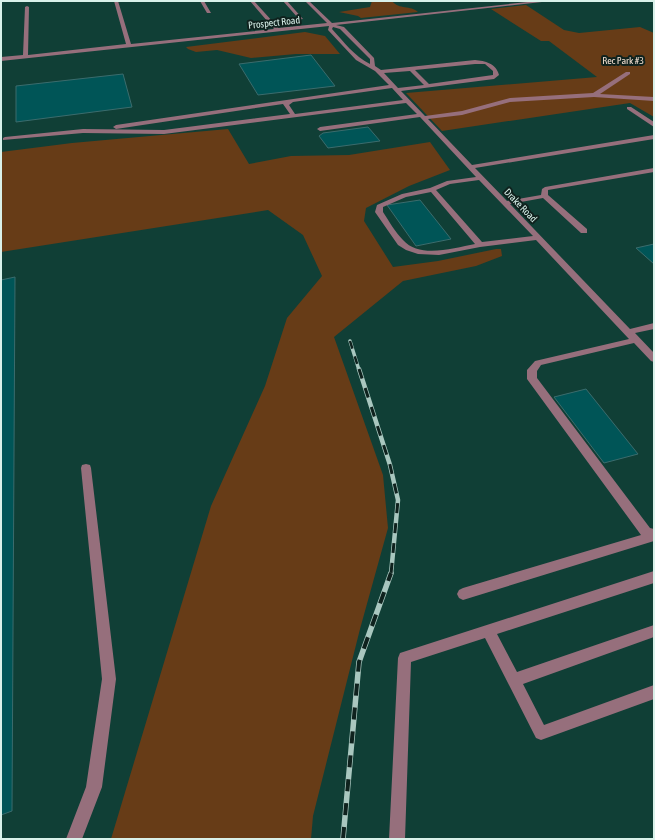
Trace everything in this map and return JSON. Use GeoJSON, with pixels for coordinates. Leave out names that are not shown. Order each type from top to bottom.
{"type":"FeatureCollection","features":[{"type":"Feature","properties":{"kind":"street"},"geometry":{"type":"LineString","coordinates":[[116,1],[129,45]]}},
{"type":"Feature","properties":{"kind":"street"},"geometry":{"type":"LineString","coordinates":[[202,1],[209,12]]}},
{"type":"Feature","properties":{"kind":"street"},"geometry":{"type":"LineString","coordinates":[[252,1],[278,30]]}},
{"type":"Feature","properties":{"kind":"street"},"geometry":{"type":"LineString","coordinates":[[272,23],[301,19],[285,1]]}},
{"type":"Feature","properties":{"kind":"street","name":"Drake Road"},"geometry":{"type":"LineString","coordinates":[[307,1],[332,25],[342,28],[372,59],[372,65]]}},
{"type":"Feature","properties":{"kind":"street","name":"Prospect Road"},"geometry":{"type":"LineString","coordinates":[[1,59],[549,1]]}},
{"type":"Feature","properties":{"kind":"street"},"geometry":{"type":"LineString","coordinates":[[25,56],[28,7]]}},
{"type":"Feature","properties":{"kind":"street","name":"Drake Road"},"geometry":{"type":"LineString","coordinates":[[332,25],[330,29],[344,45],[360,60],[372,65],[380,72],[653,357]]}},
{"type":"Feature","properties":{"kind":"street"},"geometry":{"type":"LineString","coordinates":[[83,131],[164,132],[294,116],[312,106],[395,88],[428,86],[494,77],[496,74],[491,66],[480,62],[380,72]]}},
{"type":"Feature","properties":{"kind":"street"},"geometry":{"type":"LineString","coordinates":[[410,69],[428,86]]}},
{"type":"Feature","properties":{"kind":"street"},"geometry":{"type":"LineString","coordinates":[[594,95],[628,73]]}},
{"type":"Feature","properties":{"kind":"street"},"geometry":{"type":"LineString","coordinates":[[320,129],[422,116],[462,113],[510,100],[594,95],[654,99]]}},
{"type":"Feature","properties":{"kind":"street"},"geometry":{"type":"LineString","coordinates":[[5,139],[83,131],[292,101],[312,106],[407,101]]}},
{"type":"Feature","properties":{"kind":"street"},"geometry":{"type":"LineString","coordinates":[[292,101],[286,104],[294,116]]}},
{"type":"Feature","properties":{"kind":"street"},"geometry":{"type":"LineString","coordinates":[[630,108],[654,125]]}},
{"type":"Feature","properties":{"kind":"street"},"geometry":{"type":"LineString","coordinates":[[470,167],[654,138]]}},
{"type":"Feature","properties":{"kind":"street"},"geometry":{"type":"LineString","coordinates":[[544,196],[545,189],[654,170]]}},
{"type":"Feature","properties":{"kind":"street"},"geometry":{"type":"LineString","coordinates":[[481,178],[450,182],[433,189],[404,195],[379,206],[379,212],[402,244],[412,250],[431,252],[538,238]]}},
{"type":"Feature","properties":{"kind":"street"},"geometry":{"type":"LineString","coordinates":[[433,189],[480,245]]}},
{"type":"Feature","properties":{"kind":"street"},"geometry":{"type":"LineString","coordinates":[[505,203],[544,196]]}},
{"type":"Feature","properties":{"kind":"street"},"geometry":{"type":"LineString","coordinates":[[544,196],[584,231]]}},
{"type":"Feature","properties":{"kind":"street"},"geometry":{"type":"LineString","coordinates":[[628,332],[654,326]]}},
{"type":"Feature","properties":{"kind":"street"},"geometry":{"type":"LineString","coordinates":[[636,340],[538,363],[532,370],[532,379],[646,532],[654,535]]}},
{"type":"Feature","properties":{"kind":"street"},"geometry":{"type":"LineString","coordinates":[[74,839],[94,787],[109,679],[86,468]]}},
{"type":"Feature","properties":{"kind":"street"},"geometry":{"type":"LineString","coordinates":[[463,594],[654,535]]}},
{"type":"Feature","properties":{"kind":"street"},"geometry":{"type":"LineString","coordinates":[[397,839],[405,658],[654,577]]}},
{"type":"Feature","properties":{"kind":"street"},"geometry":{"type":"LineString","coordinates":[[488,631],[541,733],[654,692]]}},
{"type":"Feature","properties":{"kind":"street"},"geometry":{"type":"LineString","coordinates":[[514,680],[654,631]]}},
{"type":"Feature","properties":{"kind":"green space"},"geometry":{"type":"Polygon","coordinates":[[[372,1],[392,1],[398,6],[418,12],[361,18],[339,12],[370,7],[372,1]]]}},
{"type":"Feature","properties":{"kind":"green space","name":"Rec Park #3"},"geometry":{"type":"Polygon","coordinates":[[[526,5],[564,30],[579,33],[640,27],[654,33],[654,117],[630,103],[442,131],[406,93],[597,77],[549,41],[541,41],[491,9],[526,5]]]}},
{"type":"Feature","properties":{"kind":"green space"},"geometry":{"type":"Polygon","coordinates":[[[305,32],[325,36],[340,54],[296,54],[251,58],[217,50],[196,52],[186,47],[305,32]]]}},
{"type":"Feature","properties":{"kind":"green space"},"geometry":{"type":"Polygon","coordinates":[[[228,129],[249,164],[291,156],[349,155],[430,142],[450,170],[409,186],[366,208],[364,221],[393,267],[438,261],[496,249],[501,249],[502,256],[476,266],[403,281],[334,337],[383,475],[388,528],[360,629],[313,816],[311,839],[111,839],[211,506],[265,386],[287,318],[322,276],[303,235],[268,210],[1,252],[1,152],[72,143],[228,129]]]}},
{"type":"Feature","properties":{"kind":"building"},"geometry":{"type":"Polygon","coordinates":[[[311,55],[335,86],[258,95],[239,64],[311,55]]]}},
{"type":"Feature","properties":{"kind":"building"},"geometry":{"type":"Polygon","coordinates":[[[123,74],[132,107],[16,122],[16,86],[123,74]]]}},
{"type":"Feature","properties":{"kind":"building"},"geometry":{"type":"Polygon","coordinates":[[[368,127],[380,141],[328,148],[319,136],[323,133],[368,127]]]}},
{"type":"Feature","properties":{"kind":"building"},"geometry":{"type":"Polygon","coordinates":[[[420,200],[451,239],[416,246],[387,205],[420,200]]]}},
{"type":"Feature","properties":{"kind":"building"},"geometry":{"type":"Polygon","coordinates":[[[654,244],[654,264],[636,248],[654,244]]]}},
{"type":"Feature","properties":{"kind":"building"},"geometry":{"type":"Polygon","coordinates":[[[15,277],[12,811],[1,815],[1,280],[15,277]]]}},
{"type":"Feature","properties":{"kind":"building"},"geometry":{"type":"Polygon","coordinates":[[[586,389],[638,454],[604,463],[554,397],[586,389]]]}},
{"type":"Feature","properties":{"kind":"railway"},"geometry":{"type":"LineString","coordinates":[[350,341],[359,370]]}},
{"type":"Feature","properties":{"kind":"railway"},"geometry":{"type":"LineString","coordinates":[[359,369],[390,465],[398,500],[391,574]]}},
{"type":"Feature","properties":{"kind":"railway"},"geometry":{"type":"LineString","coordinates":[[343,839],[359,662],[391,573]]}}]}
